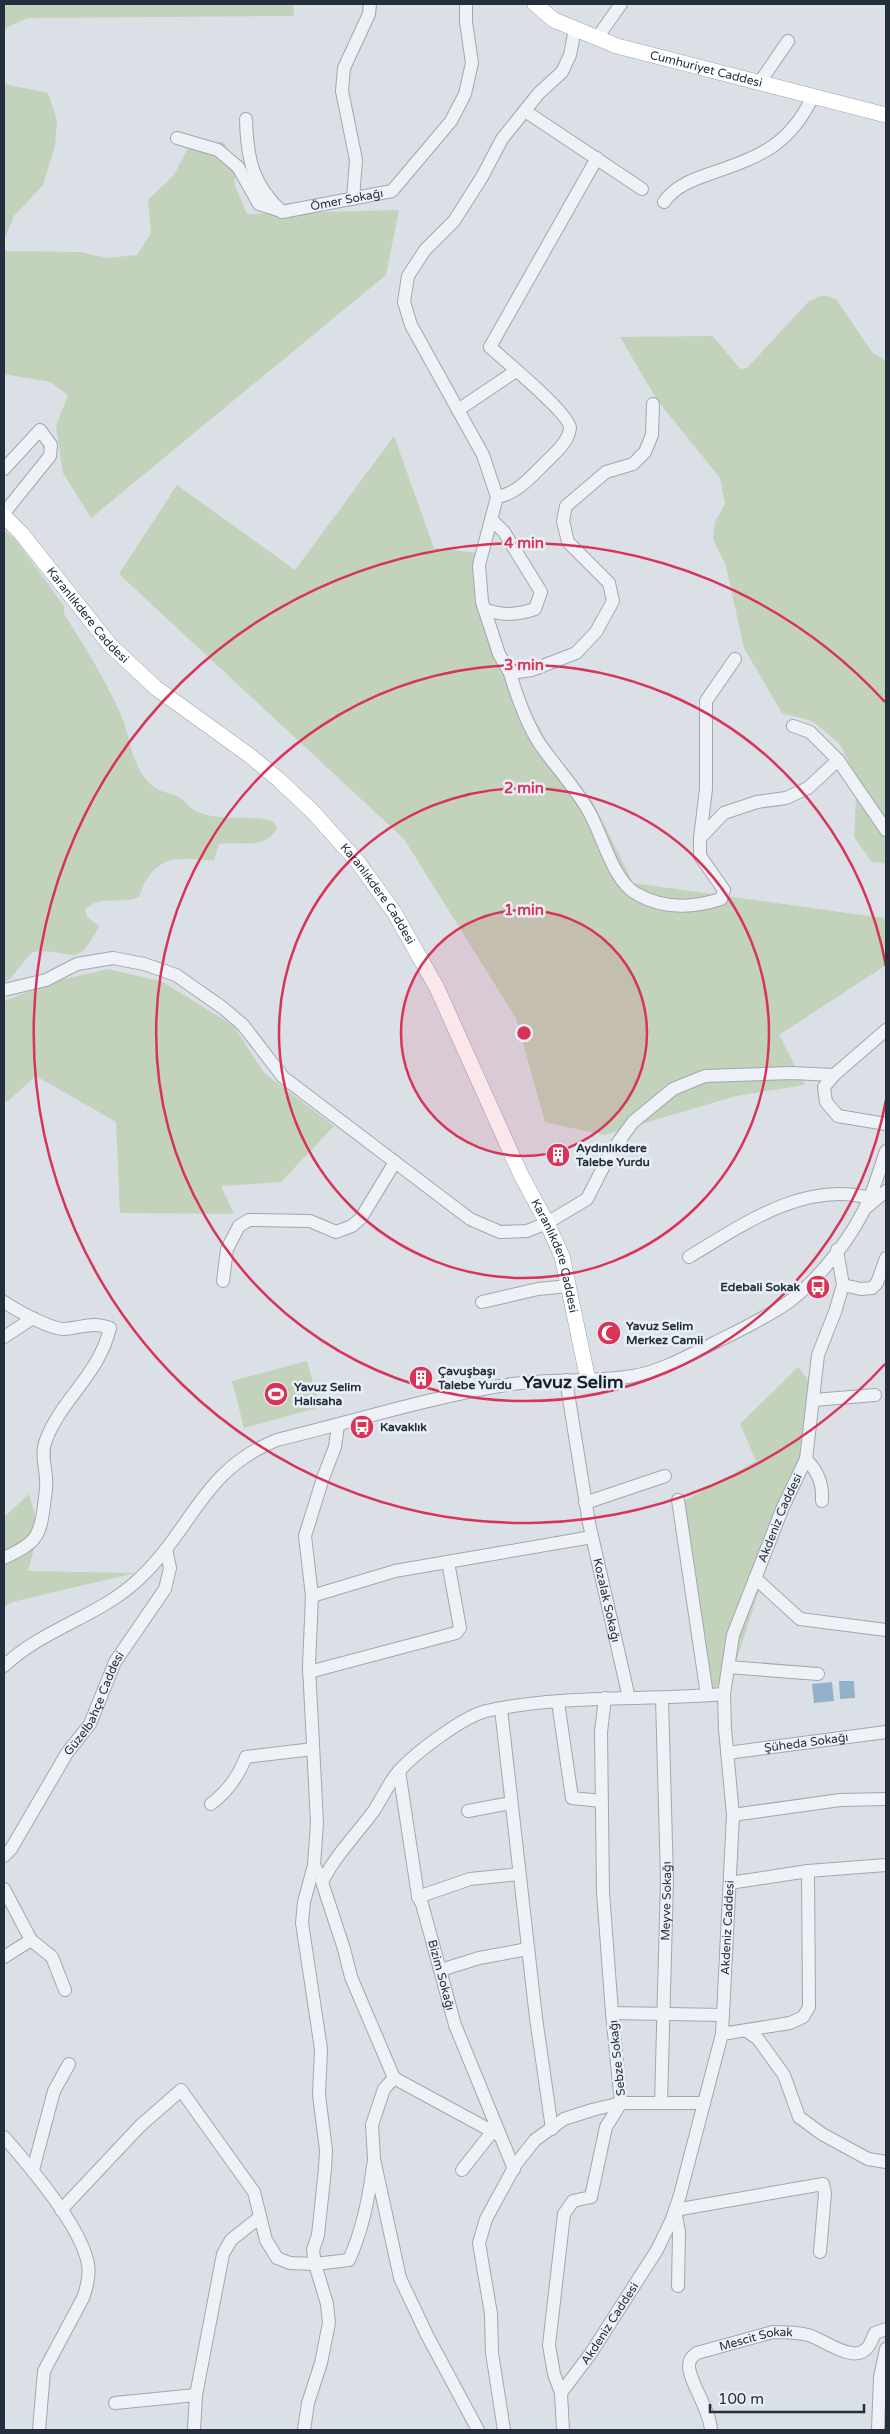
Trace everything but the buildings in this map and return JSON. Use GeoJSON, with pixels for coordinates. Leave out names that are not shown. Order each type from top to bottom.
{"type":"FeatureCollection","features":[{"type":"Feature","properties":{"kind":"main road","name":"Cumhuriyet Caddesi"},"geometry":{"type":"LineString","coordinates":[[536,4],[554,20],[617,46],[886,115]]}},
{"type":"Feature","properties":{"kind":"main road","name":"Karanlıkdere Caddesi"},"geometry":{"type":"LineString","coordinates":[[4,515],[21,533],[89,622],[126,661],[156,688],[250,755],[278,779],[312,811],[371,880],[394,912],[424,963],[520,1175],[547,1223],[562,1256],[588,1380]]}},
{"type":"Feature","properties":{"kind":"street"},"geometry":{"type":"LineString","coordinates":[[353,199],[356,160],[342,91],[344,68],[369,14],[370,4]]}},
{"type":"Feature","properties":{"kind":"street","name":"Ömer Sokağı"},"geometry":{"type":"LineString","coordinates":[[282,212],[392,191],[451,121],[465,94],[472,63],[466,22],[466,4]]}},
{"type":"Feature","properties":{"kind":"street"},"geometry":{"type":"LineString","coordinates":[[596,38],[616,8],[621,4]]}},
{"type":"Feature","properties":{"kind":"street"},"geometry":{"type":"LineString","coordinates":[[575,29],[570,55],[562,72],[539,92],[502,139],[454,221],[425,250],[408,276],[404,302],[411,325],[483,455],[497,497],[479,565],[484,609],[499,654],[510,673],[519,701],[539,742],[589,811],[624,885],[636,894],[664,905],[701,905],[721,899],[724,890],[700,856],[700,838],[706,789],[706,701],[735,659]]}},
{"type":"Feature","properties":{"kind":"street"},"geometry":{"type":"LineString","coordinates":[[760,82],[788,41]]}},
{"type":"Feature","properties":{"kind":"street"},"geometry":{"type":"LineString","coordinates":[[664,202],[671,191],[700,177],[750,160],[781,142],[803,117],[813,96]]}},
{"type":"Feature","properties":{"kind":"street"},"geometry":{"type":"LineString","coordinates":[[525,111],[642,189]]}},
{"type":"Feature","properties":{"kind":"street"},"geometry":{"type":"LineString","coordinates":[[246,119],[247,151],[253,170],[268,199],[282,212]]}},
{"type":"Feature","properties":{"kind":"street"},"geometry":{"type":"LineString","coordinates":[[177,138],[218,150],[238,167],[260,204],[282,212]]}},
{"type":"Feature","properties":{"kind":"street"},"geometry":{"type":"LineString","coordinates":[[497,497],[511,494],[564,442],[570,430],[569,422],[554,405],[490,347],[596,158]]}},
{"type":"Feature","properties":{"kind":"street"},"geometry":{"type":"LineString","coordinates":[[458,410],[516,371]]}},
{"type":"Feature","properties":{"kind":"street"},"geometry":{"type":"LineString","coordinates":[[510,673],[532,670],[576,653],[596,632],[612,602],[609,583],[568,542],[563,521],[566,506],[606,472],[633,464],[645,452],[652,435],[653,404]]}},
{"type":"Feature","properties":{"kind":"street"},"geometry":{"type":"LineString","coordinates":[[4,469],[40,430],[52,446],[50,456],[4,515]]}},
{"type":"Feature","properties":{"kind":"street"},"geometry":{"type":"LineString","coordinates":[[484,609],[495,614],[523,613],[535,609],[541,592],[504,532],[492,520]]}},
{"type":"Feature","properties":{"kind":"street"},"geometry":{"type":"LineString","coordinates":[[793,726],[810,732],[838,760],[886,830]]}},
{"type":"Feature","properties":{"kind":"street"},"geometry":{"type":"LineString","coordinates":[[700,838],[724,814],[757,802],[786,798],[808,788],[838,760]]}},
{"type":"Feature","properties":{"kind":"street"},"geometry":{"type":"LineString","coordinates":[[4,990],[46,980],[77,964],[113,958],[144,964],[176,974],[223,1008],[243,1026],[283,1077],[470,1218],[500,1232],[527,1231],[547,1223],[587,1199],[611,1152],[633,1122],[673,1089],[705,1076],[792,1073],[834,1075]]}},
{"type":"Feature","properties":{"kind":"street"},"geometry":{"type":"LineString","coordinates":[[886,1030],[834,1075],[824,1087],[826,1102],[838,1116],[886,1124]]}},
{"type":"Feature","properties":{"kind":"street"},"geometry":{"type":"LineString","coordinates":[[4,1666],[42,1637],[103,1605],[140,1578],[166,1549],[218,1478],[246,1454],[277,1440],[503,1386],[566,1380],[612,1380],[654,1370],[772,1313],[806,1287],[822,1271],[837,1250],[870,1198],[886,1150]]}},
{"type":"Feature","properties":{"kind":"street"},"geometry":{"type":"LineString","coordinates":[[223,1281],[227,1249],[239,1226],[249,1220],[310,1221],[336,1232],[352,1226],[361,1218],[395,1162]]}},
{"type":"Feature","properties":{"kind":"street"},"geometry":{"type":"LineString","coordinates":[[863,1210],[886,1190]]}},
{"type":"Feature","properties":{"kind":"street"},"geometry":{"type":"LineString","coordinates":[[689,1257],[769,1210],[803,1199],[851,1193],[870,1198]]}},
{"type":"Feature","properties":{"kind":"street"},"geometry":{"type":"LineString","coordinates":[[837,1250],[843,1284],[861,1289],[872,1288],[877,1283],[886,1258]]}},
{"type":"Feature","properties":{"kind":"street","name":"Akdeniz Caddesi"},"geometry":{"type":"LineString","coordinates":[[561,2393],[591,2353],[656,2250],[675,2210],[722,2034],[733,1815],[724,1694],[733,1635],[783,1507],[806,1459],[818,1355],[835,1312],[843,1284]]}},
{"type":"Feature","properties":{"kind":"street"},"geometry":{"type":"LineString","coordinates":[[482,1302],[538,1289],[569,1286]]}},
{"type":"Feature","properties":{"kind":"street"},"geometry":{"type":"LineString","coordinates":[[4,1302],[33,1318],[63,1329],[100,1324],[110,1328],[105,1347],[98,1362],[57,1419],[45,1442],[44,1464],[46,1480],[41,1528],[32,1543],[4,1558]]}},
{"type":"Feature","properties":{"kind":"street"},"geometry":{"type":"LineString","coordinates":[[4,1337],[33,1318]]}},
{"type":"Feature","properties":{"kind":"street","name":"Kozalak Sokağı"},"geometry":{"type":"LineString","coordinates":[[566,1380],[592,1537],[629,1698]]}},
{"type":"Feature","properties":{"kind":"street"},"geometry":{"type":"LineString","coordinates":[[814,1400],[875,1395]]}},
{"type":"Feature","properties":{"kind":"street"},"geometry":{"type":"LineString","coordinates":[[304,2430],[308,2404],[321,2363],[329,2323],[327,2304],[315,2264],[313,2250],[322,2211],[326,2150],[319,2095],[321,2049],[302,1923],[304,1902],[314,1865],[317,1823],[309,1672],[312,1596],[305,1536],[335,1447],[338,1424]]}},
{"type":"Feature","properties":{"kind":"street"},"geometry":{"type":"LineString","coordinates":[[806,1459],[815,1468],[823,1486],[822,1501]]}},
{"type":"Feature","properties":{"kind":"street"},"geometry":{"type":"LineString","coordinates":[[586,1503],[665,1476]]}},
{"type":"Feature","properties":{"kind":"street"},"geometry":{"type":"LineString","coordinates":[[678,1500],[707,1695]]}},
{"type":"Feature","properties":{"kind":"street"},"geometry":{"type":"LineString","coordinates":[[312,1596],[396,1571],[592,1537]]}},
{"type":"Feature","properties":{"kind":"street","name":"Güzelbahçe Caddesi"},"geometry":{"type":"LineString","coordinates":[[4,1856],[11,1849],[67,1753],[90,1724],[115,1662],[165,1588],[170,1568],[166,1549]]}},
{"type":"Feature","properties":{"kind":"street"},"geometry":{"type":"LineString","coordinates":[[309,1672],[456,1633],[460,1628],[448,1562]]}},
{"type":"Feature","properties":{"kind":"street"},"geometry":{"type":"LineString","coordinates":[[754,1578],[800,1619],[886,1630]]}},
{"type":"Feature","properties":{"kind":"street"},"geometry":{"type":"LineString","coordinates":[[728,1667],[818,1674]]}},
{"type":"Feature","properties":{"kind":"street"},"geometry":{"type":"LineString","coordinates":[[322,1882],[332,1862],[359,1831],[383,1798],[399,1771],[426,1746],[465,1721],[485,1712],[558,1702],[605,1698],[662,1698],[724,1694]]}},
{"type":"Feature","properties":{"kind":"street","name":"Sebze Sokağı"},"geometry":{"type":"LineString","coordinates":[[605,1698],[601,1732],[603,1892],[621,2103]]}},
{"type":"Feature","properties":{"kind":"street","name":"Meyve Sokağı"},"geometry":{"type":"LineString","coordinates":[[661,2103],[667,1880],[662,1698]]}},
{"type":"Feature","properties":{"kind":"street"},"geometry":{"type":"LineString","coordinates":[[558,1702],[572,1798],[602,1800]]}},
{"type":"Feature","properties":{"kind":"street"},"geometry":{"type":"LineString","coordinates":[[501,1709],[528,1949],[552,2129]]}},
{"type":"Feature","properties":{"kind":"street","name":"Şüheda Sokağı"},"geometry":{"type":"LineString","coordinates":[[727,1753],[886,1732]]}},
{"type":"Feature","properties":{"kind":"street"},"geometry":{"type":"LineString","coordinates":[[211,1804],[224,1794],[239,1776],[246,1757],[313,1749]]}},
{"type":"Feature","properties":{"kind":"street","name":"Bizim Sokağı"},"geometry":{"type":"LineString","coordinates":[[399,1771],[418,1897],[455,2025],[496,2134],[514,2169]]}},
{"type":"Feature","properties":{"kind":"street"},"geometry":{"type":"LineString","coordinates":[[733,1815],[840,1800],[886,1799]]}},
{"type":"Feature","properties":{"kind":"street"},"geometry":{"type":"LineString","coordinates":[[468,1812],[511,1803]]}},
{"type":"Feature","properties":{"kind":"street"},"geometry":{"type":"LineString","coordinates":[[314,1865],[322,1882],[351,1977],[394,2078],[496,2134],[462,2170]]}},
{"type":"Feature","properties":{"kind":"street"},"geometry":{"type":"LineString","coordinates":[[730,1883],[808,1871],[886,1866]]}},
{"type":"Feature","properties":{"kind":"street"},"geometry":{"type":"LineString","coordinates":[[722,2034],[747,2032],[790,2023],[803,2017],[809,2007],[808,1871]]}},
{"type":"Feature","properties":{"kind":"street"},"geometry":{"type":"LineString","coordinates":[[418,1897],[470,1879],[519,1874]]}},
{"type":"Feature","properties":{"kind":"street"},"geometry":{"type":"LineString","coordinates":[[4,1889],[31,1940],[52,1957],[65,1990]]}},
{"type":"Feature","properties":{"kind":"street"},"geometry":{"type":"LineString","coordinates":[[4,1957],[31,1940]]}},
{"type":"Feature","properties":{"kind":"street"},"geometry":{"type":"LineString","coordinates":[[440,1970],[478,1958],[528,1949]]}},
{"type":"Feature","properties":{"kind":"street"},"geometry":{"type":"LineString","coordinates":[[612,2013],[723,2015]]}},
{"type":"Feature","properties":{"kind":"street"},"geometry":{"type":"LineString","coordinates":[[747,2032],[758,2039],[784,2075],[799,2117],[822,2134],[868,2159],[886,2162]]}},
{"type":"Feature","properties":{"kind":"street"},"geometry":{"type":"LineString","coordinates":[[33,2170],[54,2091],[69,2064]]}},
{"type":"Feature","properties":{"kind":"street"},"geometry":{"type":"LineString","coordinates":[[394,2078],[384,2089],[372,2126],[374,2159],[400,2278],[427,2335],[478,2430]]}},
{"type":"Feature","properties":{"kind":"street"},"geometry":{"type":"LineString","coordinates":[[61,2210],[140,2126],[181,2090],[254,2192],[266,2240],[277,2258],[290,2263],[315,2264],[349,2260],[360,2234],[374,2159]]}},
{"type":"Feature","properties":{"kind":"street"},"geometry":{"type":"LineString","coordinates":[[562,2430],[561,2393],[554,2374],[549,2345],[564,2214],[573,2202],[591,2197],[606,2127],[621,2103]]}},
{"type":"Feature","properties":{"kind":"street"},"geometry":{"type":"LineString","coordinates":[[504,2430],[492,2353],[492,2314],[479,2243],[486,2220],[514,2169],[535,2140],[564,2119],[621,2103],[704,2103]]}},
{"type":"Feature","properties":{"kind":"street"},"geometry":{"type":"LineString","coordinates":[[4,2137],[33,2170],[61,2210],[86,2254],[89,2277],[83,2298],[44,2371],[39,2430]]}},
{"type":"Feature","properties":{"kind":"street"},"geometry":{"type":"LineString","coordinates":[[678,2286],[680,2232],[675,2210],[789,2188],[823,2184],[825,2193],[820,2252]]}},
{"type":"Feature","properties":{"kind":"street"},"geometry":{"type":"LineString","coordinates":[[194,2430],[196,2396],[222,2254],[231,2240],[260,2216]]}},
{"type":"Feature","properties":{"kind":"street","name":"Mescit Sokak"},"geometry":{"type":"LineString","coordinates":[[711,2430],[702,2398],[689,2368],[690,2359],[697,2352],[773,2332],[784,2332],[807,2335],[839,2350],[860,2353],[868,2348],[878,2331],[886,2329]]}},
{"type":"Feature","properties":{"kind":"street"},"geometry":{"type":"LineString","coordinates":[[878,2430],[880,2378],[886,2349]]}},
{"type":"Feature","properties":{"kind":"street"},"geometry":{"type":"LineString","coordinates":[[115,2403],[196,2396]]}},
{"type":"Feature","properties":{"kind":"green space"},"geometry":{"type":"Polygon","coordinates":[[[4,4],[293,4],[294,16],[28,18],[4,29],[4,4]]]}},
{"type":"Feature","properties":{"kind":"green space"},"geometry":{"type":"Polygon","coordinates":[[[4,84],[48,93],[57,120],[55,146],[43,185],[14,216],[4,240],[4,84]]]}},
{"type":"Feature","properties":{"kind":"green space"},"geometry":{"type":"Polygon","coordinates":[[[224,142],[237,168],[234,183],[247,214],[399,210],[386,275],[91,518],[63,473],[56,426],[68,395],[50,382],[4,374],[4,251],[80,252],[106,258],[137,255],[151,233],[148,200],[174,175],[190,144],[224,142]]]}},
{"type":"Feature","properties":{"kind":"green space"},"geometry":{"type":"Polygon","coordinates":[[[824,295],[836,299],[872,352],[886,361],[886,863],[872,862],[854,837],[857,781],[840,744],[812,721],[782,713],[744,648],[726,566],[713,539],[715,522],[725,504],[720,478],[657,400],[620,337],[713,336],[740,369],[747,368],[809,301],[824,295]]]}},
{"type":"Feature","properties":{"kind":"green space"},"geometry":{"type":"Polygon","coordinates":[[[394,436],[434,548],[488,554],[481,599],[535,720],[552,750],[593,802],[633,883],[883,918],[886,923],[886,965],[779,1035],[805,1085],[736,1096],[604,1135],[545,1122],[516,1018],[404,839],[119,574],[177,485],[295,570],[394,436]]]}},
{"type":"Feature","properties":{"kind":"green space"},"geometry":{"type":"Polygon","coordinates":[[[4,530],[16,540],[64,606],[64,614],[93,661],[119,710],[136,762],[147,780],[158,790],[180,798],[198,812],[216,817],[264,819],[273,821],[277,828],[272,835],[260,842],[219,844],[214,860],[180,859],[163,863],[151,873],[139,897],[97,902],[85,910],[87,917],[99,926],[91,940],[78,954],[72,955],[45,951],[32,952],[10,979],[4,982],[4,530]]]}},
{"type":"Feature","properties":{"kind":"green space"},"geometry":{"type":"Polygon","coordinates":[[[108,969],[163,982],[234,1026],[264,1073],[334,1126],[281,1182],[221,1186],[234,1214],[120,1213],[116,1122],[36,1076],[7,1102],[4,1100],[4,1001],[56,981],[108,969]]]}},
{"type":"Feature","properties":{"kind":"green space","name":"Yavuz Selim Halısaha"},"geometry":{"type":"Polygon","coordinates":[[[307,1361],[320,1407],[244,1428],[232,1381],[307,1361]]]}},
{"type":"Feature","properties":{"kind":"green space"},"geometry":{"type":"Polygon","coordinates":[[[798,1367],[816,1389],[810,1432],[731,1677],[708,1692],[677,1505],[756,1461],[740,1424],[798,1367]]]}},
{"type":"Feature","properties":{"kind":"green space"},"geometry":{"type":"Polygon","coordinates":[[[29,1494],[39,1530],[28,1571],[135,1573],[12,1602],[4,1607],[4,1517],[29,1494]]]}},
{"type":"Feature","properties":{"kind":"water"},"geometry":{"type":"Polygon","coordinates":[[[839,1681],[854,1681],[855,1698],[840,1699],[839,1681]]]}},
{"type":"Feature","properties":{"kind":"water"},"geometry":{"type":"Polygon","coordinates":[[[832,1682],[834,1701],[814,1703],[812,1684],[832,1682]]]}},
{"type":"Feature","properties":{"kind":"place","name":"Aydınlıkdere Talebe Yurdu"},"geometry":{"type":"Point","coordinates":[558,1155]}},
{"type":"Feature","properties":{"kind":"place","name":"Edebali Sokak"},"geometry":{"type":"Point","coordinates":[818,1287]}},
{"type":"Feature","properties":{"kind":"place","name":"Yavuz Selim Merkez Camii"},"geometry":{"type":"Point","coordinates":[609,1333]}},
{"type":"Feature","properties":{"kind":"place","name":"Çavuşbaşı Talebe Yurdu"},"geometry":{"type":"Point","coordinates":[421,1378]}},
{"type":"Feature","properties":{"kind":"place","name":"Yavuz Selim Halısaha"},"geometry":{"type":"Point","coordinates":[276,1394]}},
{"type":"Feature","properties":{"kind":"place","name":"Kavaklık"},"geometry":{"type":"Point","coordinates":[362,1427]}},
{"type":"Feature","properties":{"kind":"district","name":"Yavuz Selim"},"geometry":{"type":"Point","coordinates":[573,1382]}}]}
